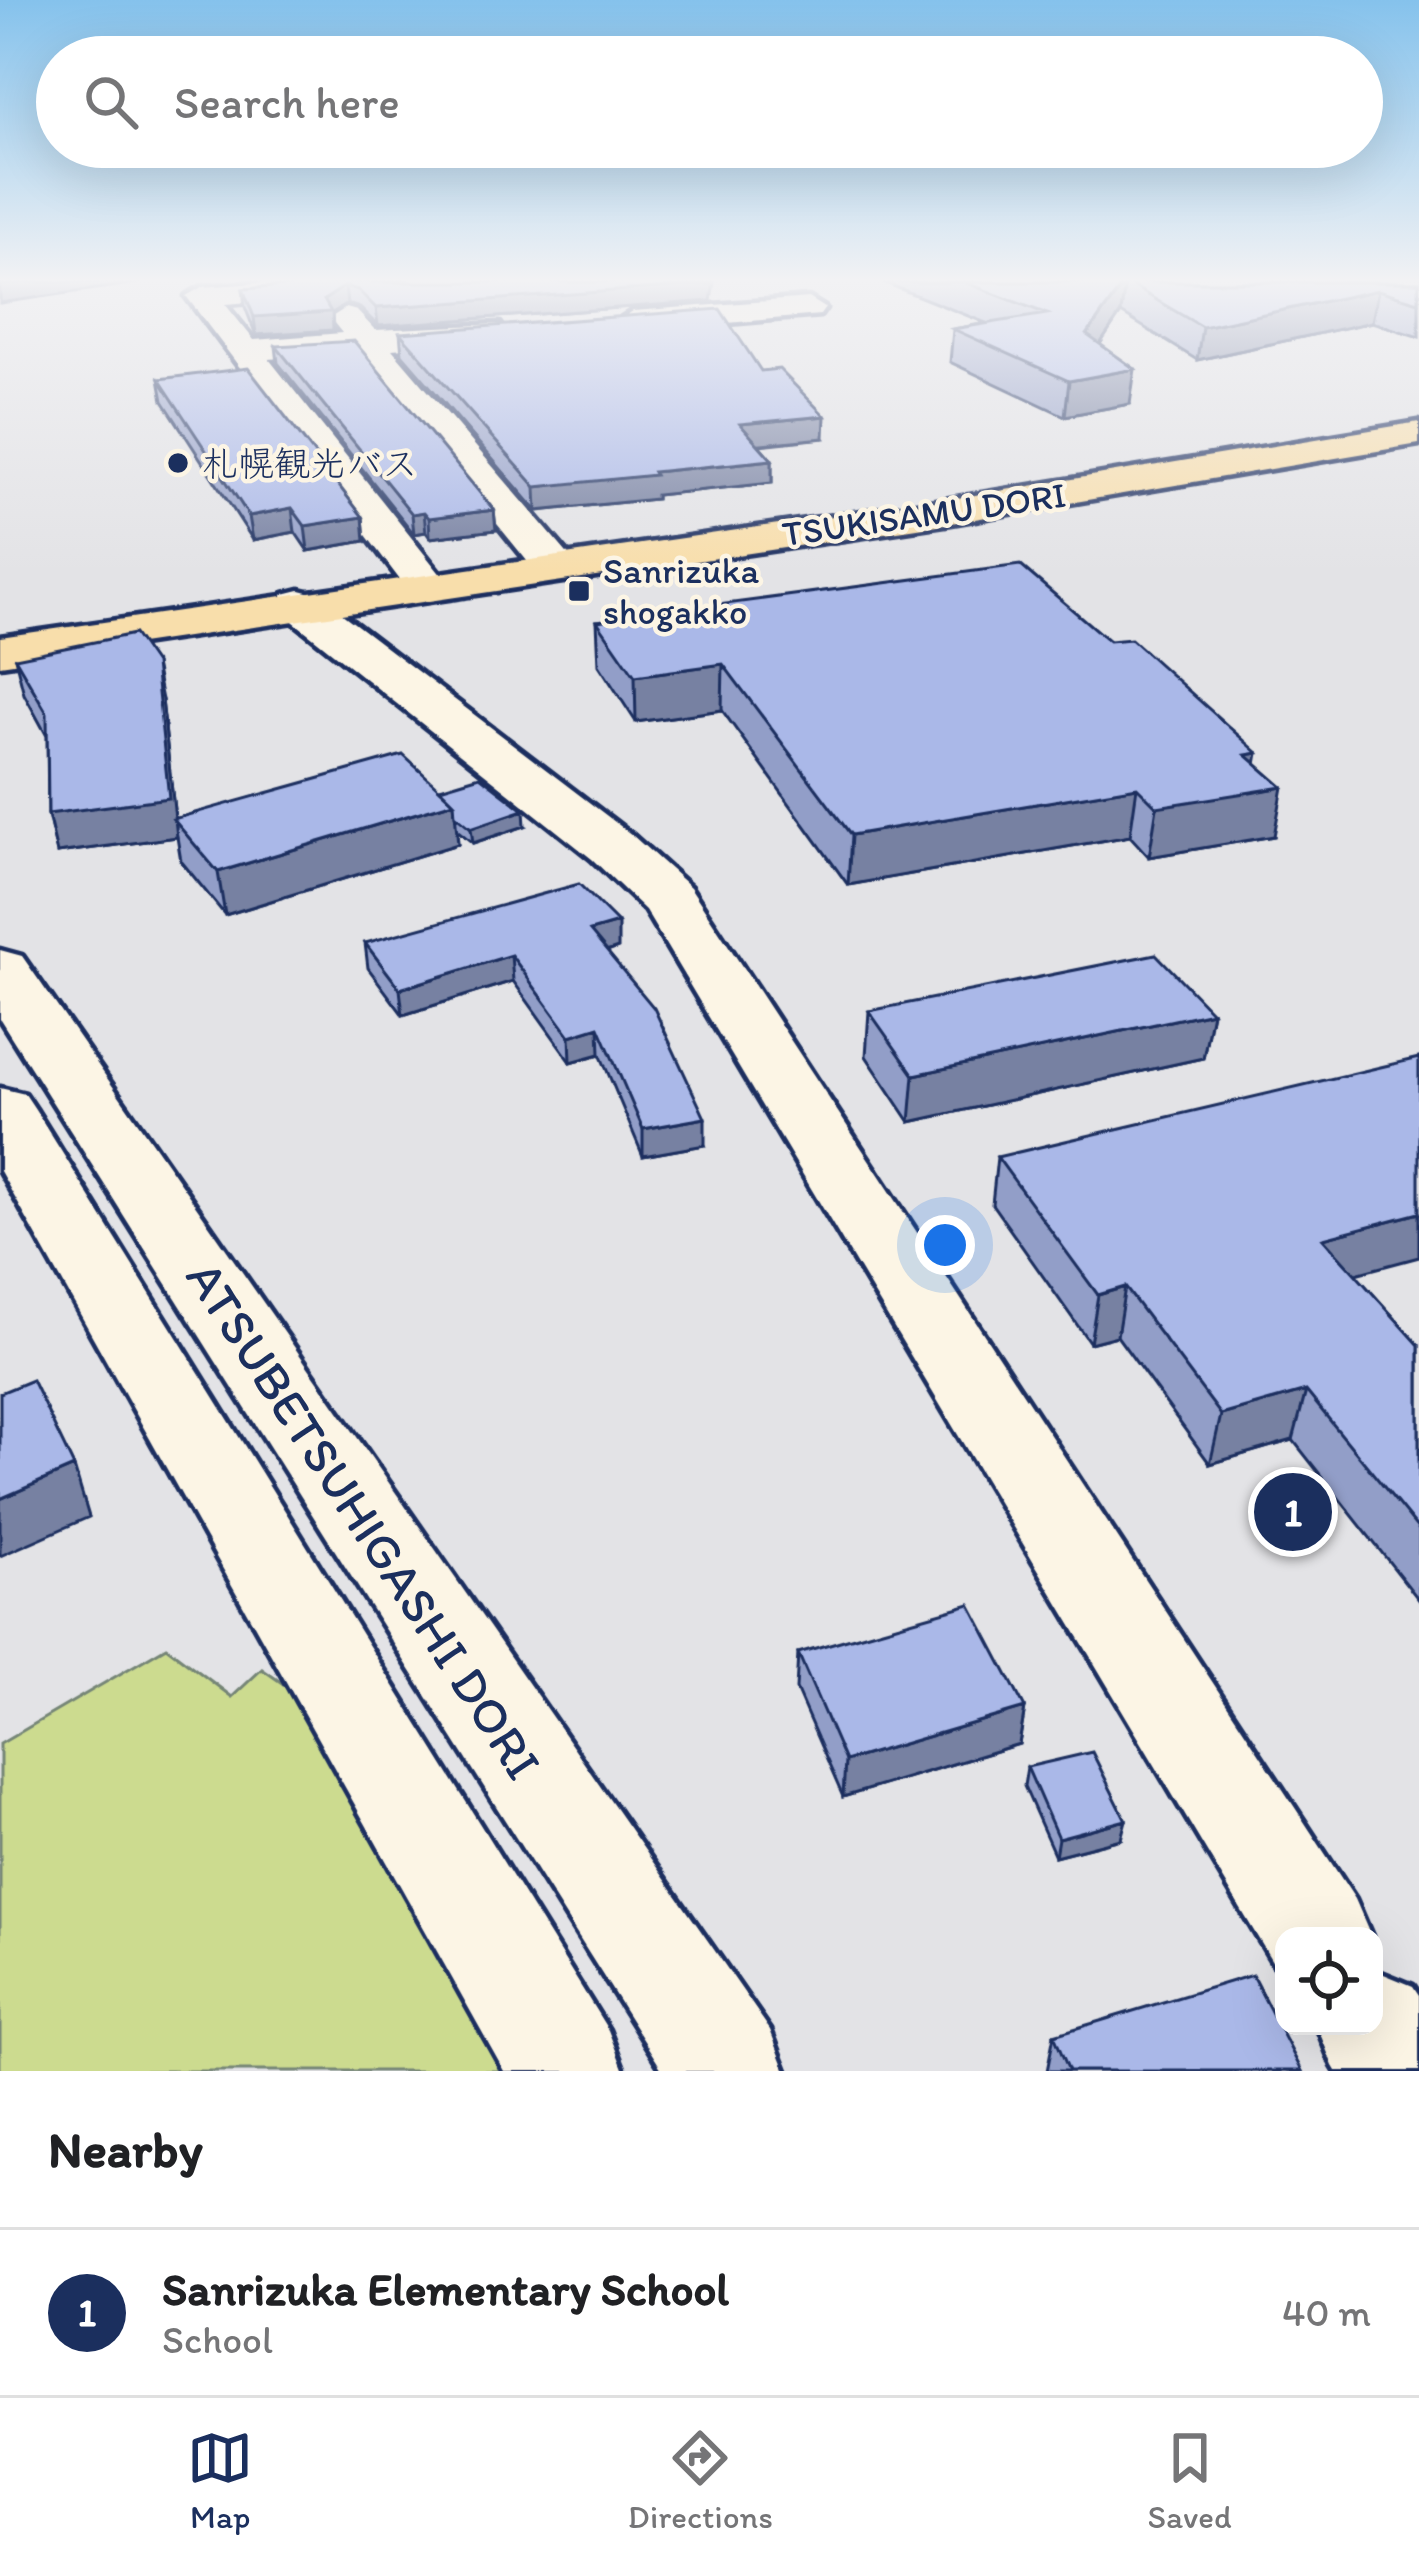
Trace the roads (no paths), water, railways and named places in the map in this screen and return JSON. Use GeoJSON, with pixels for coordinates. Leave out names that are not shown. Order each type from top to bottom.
{"type":"FeatureCollection","features":[{"type":"Feature","properties":{"kind":"highway","name":"TSUKISAMU DORI"},"geometry":{"type":"LineString","coordinates":[[0,651],[1097,488],[1419,433]]}},
{"type":"Feature","properties":{"kind":"street"},"geometry":{"type":"LineString","coordinates":[[269,379],[428,586]]}},
{"type":"Feature","properties":{"kind":"street"},"geometry":{"type":"LineString","coordinates":[[401,379],[556,568]]}},
{"type":"Feature","properties":{"kind":"street"},"geometry":{"type":"LineString","coordinates":[[300,604],[612,847],[669,900],[1311,1927]]}},
{"type":"Feature","properties":{"kind":"street","name":"ATSUBETSUHIGASHI DORI"},"geometry":{"type":"LineString","coordinates":[[0,970],[729,2071]]}},
{"type":"Feature","properties":{"kind":"street","name":"ATSUBETSUHIGASHI DORI"},"geometry":{"type":"LineString","coordinates":[[0,1109],[567,2071]]}},
{"type":"Feature","properties":{"kind":"street"},"geometry":{"type":"LineString","coordinates":[[1379,2035],[1402,2071]]}},
{"type":"Feature","properties":{"kind":"place","name":"札幌観光バス"},"geometry":{"type":"Point","coordinates":[178,463]}},
{"type":"Feature","properties":{"kind":"place","name":"Sanrizuka shogakko"},"geometry":{"type":"Point","coordinates":[579,591]}},
{"type":"Feature","properties":{"kind":"place","name":"Sanrizuka Elementary School"},"geometry":{"type":"Point","coordinates":[1293,1512]}}]}
